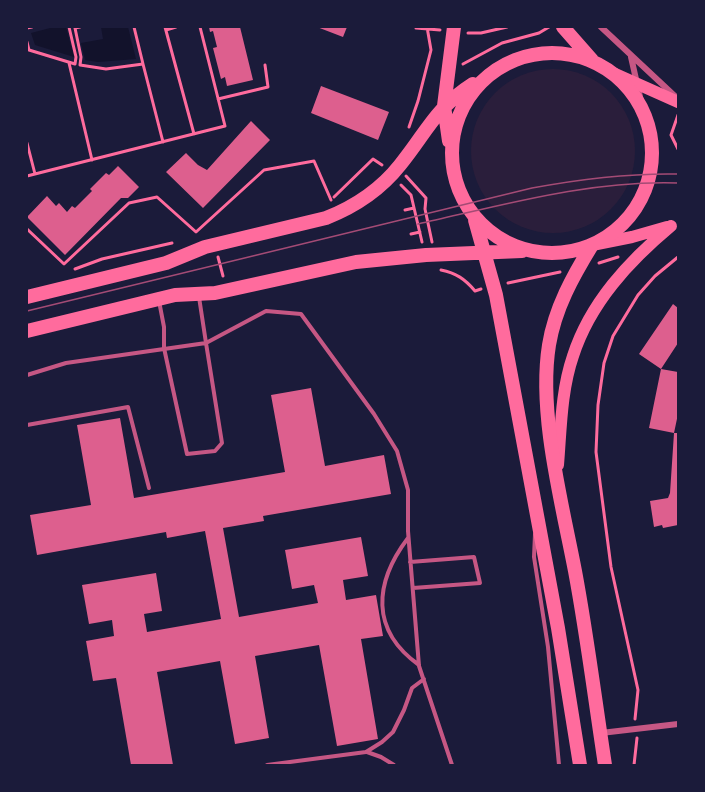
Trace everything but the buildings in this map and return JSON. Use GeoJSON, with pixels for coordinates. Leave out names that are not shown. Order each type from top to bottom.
{"type":"FeatureCollection","features":[{"type":"Feature","properties":{"kind":"highway"},"geometry":{"type":"LineString","coordinates":[[454,27],[444,106],[455,179],[473,215],[486,252],[494,286],[558,628],[580,765]]}},
{"type":"Feature","properties":{"kind":"highway"},"geometry":{"type":"LineString","coordinates":[[473,215],[493,234],[517,247],[542,253],[568,252],[592,245],[607,237],[631,214],[648,183],[652,141],[643,110],[630,90],[613,73],[594,61],[563,27]]}},
{"type":"Feature","properties":{"kind":"highway"},"geometry":{"type":"LineString","coordinates":[[27,297],[166,263],[215,244],[326,218],[360,201],[398,174],[431,120],[444,106],[511,60],[544,52],[569,54],[594,61]]}},
{"type":"Feature","properties":{"kind":"highway"},"geometry":{"type":"LineString","coordinates":[[451,152],[453,134],[460,111],[472,91],[483,79]]}},
{"type":"Feature","properties":{"kind":"highway"},"geometry":{"type":"LineString","coordinates":[[592,245],[564,295],[549,342],[546,382],[548,415],[557,475],[576,575],[605,765]]}},
{"type":"Feature","properties":{"kind":"highway"},"geometry":{"type":"LineString","coordinates":[[27,331],[158,299],[226,290],[356,262],[426,255],[530,250]]}},
{"type":"Feature","properties":{"kind":"main road"},"geometry":{"type":"LineString","coordinates":[[613,73],[678,101]]}},
{"type":"Feature","properties":{"kind":"main road"},"geometry":{"type":"LineString","coordinates":[[592,245],[633,237],[674,225]]}},
{"type":"Feature","properties":{"kind":"main road"},"geometry":{"type":"LineString","coordinates":[[557,475],[566,386],[572,357],[581,333],[596,307],[638,255],[674,225]]}},
{"type":"Feature","properties":{"kind":"street"},"geometry":{"type":"LineString","coordinates":[[601,27],[630,56],[667,87],[678,101]]}},
{"type":"Feature","properties":{"kind":"street"},"geometry":{"type":"LineString","coordinates":[[630,56],[643,110]]}},
{"type":"Feature","properties":{"kind":"street"},"geometry":{"type":"LineString","coordinates":[[600,733],[678,724]]}},
{"type":"Feature","properties":{"kind":"lane"},"geometry":{"type":"LineString","coordinates":[[158,299],[164,327],[164,348],[187,454],[215,451],[222,442],[198,294]]}},
{"type":"Feature","properties":{"kind":"lane"},"geometry":{"type":"LineString","coordinates":[[27,375],[66,363],[206,343],[266,311],[301,314],[374,414],[397,451],[408,490],[408,538],[419,666],[452,765]]}},
{"type":"Feature","properties":{"kind":"lane"},"geometry":{"type":"LineString","coordinates":[[27,425],[128,406],[149,488]]}},
{"type":"Feature","properties":{"kind":"lane"},"geometry":{"type":"LineString","coordinates":[[538,522],[534,557],[548,647],[559,765]]}},
{"type":"Feature","properties":{"kind":"lane"},"geometry":{"type":"LineString","coordinates":[[408,538],[399,550],[381,596],[388,633],[404,654],[419,666]]}},
{"type":"Feature","properties":{"kind":"lane"},"geometry":{"type":"LineString","coordinates":[[410,562],[474,558],[480,583],[413,588]]}},
{"type":"Feature","properties":{"kind":"lane"},"geometry":{"type":"LineString","coordinates":[[267,765],[366,752],[393,732],[412,688],[424,679]]}},
{"type":"Feature","properties":{"kind":"lane"},"geometry":{"type":"LineString","coordinates":[[366,752],[394,765]]}},
{"type":"Feature","properties":{"kind":"path"},"geometry":{"type":"LineString","coordinates":[[27,28],[32,27]]}},
{"type":"Feature","properties":{"kind":"path"},"geometry":{"type":"LineString","coordinates":[[27,42],[29,50],[75,64],[76,57],[69,27]]}},
{"type":"Feature","properties":{"kind":"path"},"geometry":{"type":"LineString","coordinates":[[80,27],[75,28],[81,57],[80,65],[106,69],[143,64]]}},
{"type":"Feature","properties":{"kind":"path"},"geometry":{"type":"LineString","coordinates":[[134,27],[163,142]]}},
{"type":"Feature","properties":{"kind":"path"},"geometry":{"type":"LineString","coordinates":[[176,27],[166,29],[194,134]]}},
{"type":"Feature","properties":{"kind":"path"},"geometry":{"type":"LineString","coordinates":[[27,177],[225,126],[200,27]]}},
{"type":"Feature","properties":{"kind":"path"},"geometry":{"type":"LineString","coordinates":[[408,129],[429,61],[431,50],[427,27]]}},
{"type":"Feature","properties":{"kind":"path"},"geometry":{"type":"LineString","coordinates":[[449,63],[462,64],[502,43],[538,33],[549,27]]}},
{"type":"Feature","properties":{"kind":"path"},"geometry":{"type":"LineString","coordinates":[[69,63],[92,160]]}},
{"type":"Feature","properties":{"kind":"path"},"geometry":{"type":"LineString","coordinates":[[218,99],[268,87],[265,65]]}},
{"type":"Feature","properties":{"kind":"path"},"geometry":{"type":"LineString","coordinates":[[676,118],[671,135],[678,149]]}},
{"type":"Feature","properties":{"kind":"path"},"geometry":{"type":"LineString","coordinates":[[27,143],[35,174]]}},
{"type":"Feature","properties":{"kind":"path"},"geometry":{"type":"LineString","coordinates":[[64,264],[129,203],[157,197],[196,232],[264,170],[314,161],[331,200],[373,159],[398,174],[426,198],[425,209],[432,239]]}},
{"type":"Feature","properties":{"kind":"path"},"geometry":{"type":"LineString","coordinates":[[398,174],[411,195],[426,255]]}},
{"type":"Feature","properties":{"kind":"path"},"geometry":{"type":"LineString","coordinates":[[405,210],[414,208]]}},
{"type":"Feature","properties":{"kind":"path"},"geometry":{"type":"LineString","coordinates":[[27,229],[64,264],[65,273]]}},
{"type":"Feature","properties":{"kind":"path"},"geometry":{"type":"LineString","coordinates":[[411,234],[420,232]]}},
{"type":"Feature","properties":{"kind":"path"},"geometry":{"type":"LineString","coordinates":[[215,244],[226,290]]}},
{"type":"Feature","properties":{"kind":"path"},"geometry":{"type":"LineString","coordinates":[[595,264],[617,257],[623,258]]}},
{"type":"Feature","properties":{"kind":"path"},"geometry":{"type":"LineString","coordinates":[[634,765],[638,746],[635,715],[638,690],[611,567],[596,452],[598,405],[604,363],[613,336],[638,295],[655,276],[678,257]]}},
{"type":"Feature","properties":{"kind":"path"},"geometry":{"type":"LineString","coordinates":[[439,270],[457,274],[474,291],[564,271]]}},
{"type":"Feature","properties":{"kind":"shaded area"},"geometry":{"type":"Polygon","coordinates":[[[54,27],[66,27],[74,57],[35,45],[31,33],[54,27]]]}},
{"type":"Feature","properties":{"kind":"shaded area"},"geometry":{"type":"Polygon","coordinates":[[[101,27],[128,27],[136,59],[98,62],[85,60],[81,43],[103,39],[101,27]]]}},
{"type":"Feature","properties":{"kind":"shaded area"},"geometry":{"type":"Polygon","coordinates":[[[553,69],[584,75],[611,93],[629,120],[635,151],[629,182],[611,209],[584,227],[553,233],[522,227],[495,209],[477,182],[471,151],[477,120],[495,93],[522,75],[553,69]]]}},
{"type":"Feature","properties":{"kind":"tram line"},"geometry":{"type":"LineString","coordinates":[[27,311],[532,188],[605,177],[678,174]]}},
{"type":"Feature","properties":{"kind":"tram line"},"geometry":{"type":"LineString","coordinates":[[418,224],[547,195],[612,185],[678,183]]}}]}
